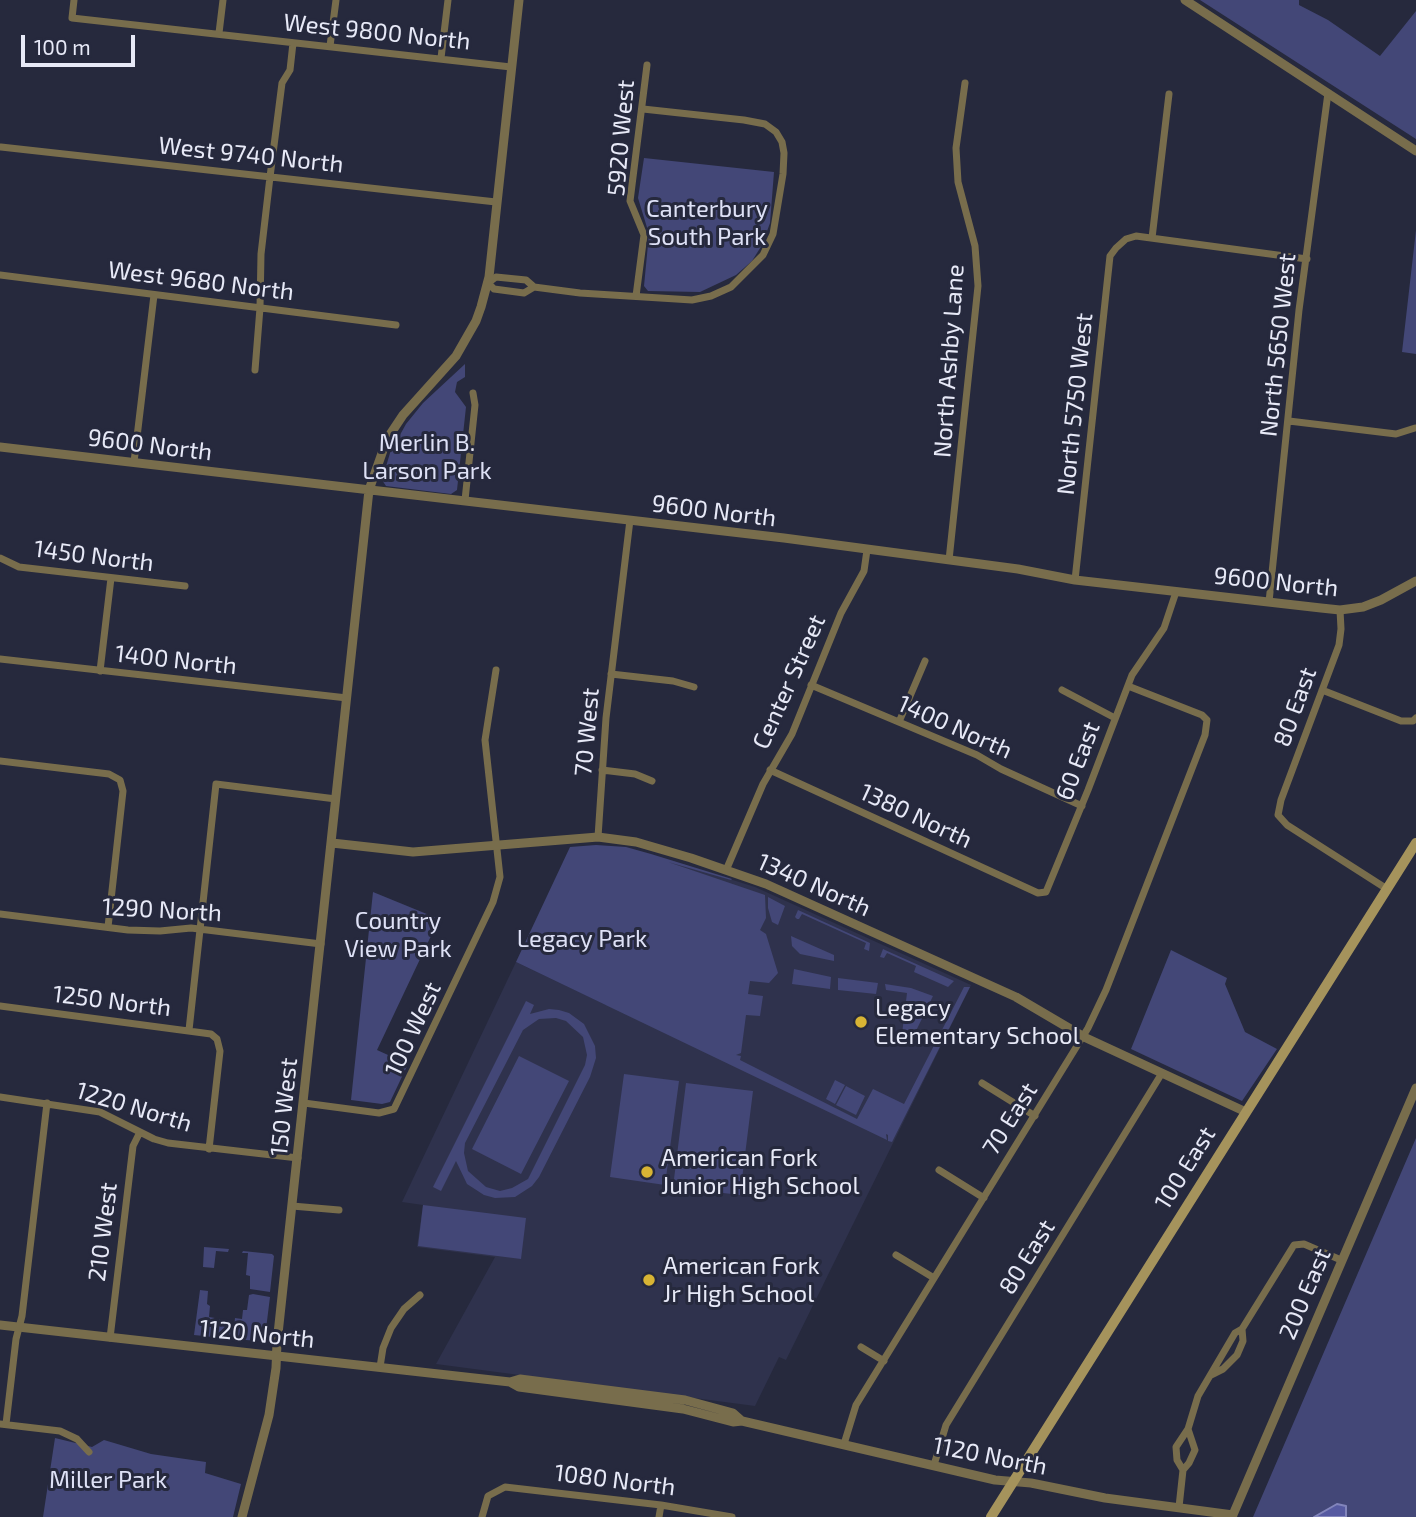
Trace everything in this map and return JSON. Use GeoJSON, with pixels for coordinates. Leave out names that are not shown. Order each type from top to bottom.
{"type":"FeatureCollection","features":[{"type":"Feature","properties":{"kind":"main road","name":"100 East"},"geometry":{"type":"LineString","coordinates":[[991,1517],[1416,843]]}},
{"type":"Feature","properties":{"kind":"street","name":"West 9800 North"},"geometry":{"type":"LineString","coordinates":[[74,0],[72,18],[511,67]]}},
{"type":"Feature","properties":{"kind":"street"},"geometry":{"type":"LineString","coordinates":[[219,33],[223,0]]}},
{"type":"Feature","properties":{"kind":"street"},"geometry":{"type":"LineString","coordinates":[[330,46],[336,0]]}},
{"type":"Feature","properties":{"kind":"street"},"geometry":{"type":"LineString","coordinates":[[441,58],[449,0]]}},
{"type":"Feature","properties":{"kind":"street","name":"150 West"},"geometry":{"type":"LineString","coordinates":[[242,1517],[270,1410],[369,490],[387,439],[403,415],[456,356],[480,312],[488,283],[519,0]]}},
{"type":"Feature","properties":{"kind":"street"},"geometry":{"type":"LineString","coordinates":[[1185,0],[1416,151]]}},
{"type":"Feature","properties":{"kind":"street"},"geometry":{"type":"LineString","coordinates":[[255,370],[261,254],[282,83],[290,70],[293,43]]}},
{"type":"Feature","properties":{"kind":"street","name":"5920 West"},"geometry":{"type":"LineString","coordinates":[[636,296],[643,235],[631,201],[647,65]]}},
{"type":"Feature","properties":{"kind":"street","name":"North Ashby Lane"},"geometry":{"type":"LineString","coordinates":[[949,560],[978,286],[975,246],[958,182],[956,148],[965,83]]}},
{"type":"Feature","properties":{"kind":"street","name":"North 5650 West"},"geometry":{"type":"LineString","coordinates":[[1269,602],[1299,310],[1328,93]]}},
{"type":"Feature","properties":{"kind":"street"},"geometry":{"type":"LineString","coordinates":[[1169,94],[1152,238],[1307,259]]}},
{"type":"Feature","properties":{"kind":"street"},"geometry":{"type":"LineString","coordinates":[[534,287],[524,293],[494,289],[488,283],[496,277],[526,281],[534,287],[610,296],[692,300],[711,296],[731,287],[763,255],[773,234],[784,153],[776,132],[765,124],[744,120],[643,108]]}},
{"type":"Feature","properties":{"kind":"street","name":"West 9740 North"},"geometry":{"type":"LineString","coordinates":[[1,147],[496,202]]}},
{"type":"Feature","properties":{"kind":"street","name":"North 5750 West"},"geometry":{"type":"LineString","coordinates":[[1075,580],[1110,256],[1126,239],[1136,236],[1152,238]]}},
{"type":"Feature","properties":{"kind":"street","name":"West 9680 North"},"geometry":{"type":"LineString","coordinates":[[0,275],[396,325]]}},
{"type":"Feature","properties":{"kind":"street"},"geometry":{"type":"LineString","coordinates":[[134,462],[154,295]]}},
{"type":"Feature","properties":{"kind":"street"},"geometry":{"type":"LineString","coordinates":[[465,500],[475,405],[473,393]]}},
{"type":"Feature","properties":{"kind":"street"},"geometry":{"type":"LineString","coordinates":[[1289,421],[1396,434],[1415,428]]}},
{"type":"Feature","properties":{"kind":"street","name":"9600 North"},"geometry":{"type":"LineString","coordinates":[[0,447],[465,500],[949,560],[1075,580],[1340,610],[1363,607],[1416,581]]}},
{"type":"Feature","properties":{"kind":"street","name":"70 West"},"geometry":{"type":"LineString","coordinates":[[598,837],[611,674],[629,520]]}},
{"type":"Feature","properties":{"kind":"street","name":"Center Street"},"geometry":{"type":"LineString","coordinates":[[727,868],[770,769],[792,734],[845,605],[864,571],[867,550]]}},
{"type":"Feature","properties":{"kind":"street","name":"1450 North"},"geometry":{"type":"LineString","coordinates":[[0,558],[19,567],[185,586]]}},
{"type":"Feature","properties":{"kind":"street"},"geometry":{"type":"LineString","coordinates":[[100,670],[111,578]]}},
{"type":"Feature","properties":{"kind":"street","name":"60 East"},"geometry":{"type":"LineString","coordinates":[[1046,892],[1128,686],[1139,663],[1164,628],[1176,592]]}},
{"type":"Feature","properties":{"kind":"street","name":"80 East"},"geometry":{"type":"LineString","coordinates":[[1340,610],[1339,645],[1281,800],[1278,816],[1286,825],[1387,889]]}},
{"type":"Feature","properties":{"kind":"street","name":"1400 North"},"geometry":{"type":"LineString","coordinates":[[0,659],[347,698]]}},
{"type":"Feature","properties":{"kind":"street"},"geometry":{"type":"LineString","coordinates":[[899,722],[925,661]]}},
{"type":"Feature","properties":{"kind":"street","name":"100 West"},"geometry":{"type":"LineString","coordinates":[[304,1103],[379,1112],[394,1109],[494,902],[500,877],[485,740],[496,670]]}},
{"type":"Feature","properties":{"kind":"street"},"geometry":{"type":"LineString","coordinates":[[611,674],[673,681],[694,687]]}},
{"type":"Feature","properties":{"kind":"street","name":"1400 North"},"geometry":{"type":"LineString","coordinates":[[811,685],[977,755],[1001,769],[1082,806]]}},
{"type":"Feature","properties":{"kind":"street","name":"70 East"},"geometry":{"type":"LineString","coordinates":[[844,1444],[853,1412],[1083,1037],[1106,990],[1205,735],[1207,720],[1193,711],[1128,686]]}},
{"type":"Feature","properties":{"kind":"street"},"geometry":{"type":"LineString","coordinates":[[1062,690],[1115,718]]}},
{"type":"Feature","properties":{"kind":"street"},"geometry":{"type":"LineString","coordinates":[[1322,690],[1401,721],[1414,719]]}},
{"type":"Feature","properties":{"kind":"street"},"geometry":{"type":"LineString","coordinates":[[0,761],[108,774],[120,780],[122,791],[108,928]]}},
{"type":"Feature","properties":{"kind":"street","name":"1380 North"},"geometry":{"type":"LineString","coordinates":[[770,769],[1038,893],[1046,892]]}},
{"type":"Feature","properties":{"kind":"street"},"geometry":{"type":"LineString","coordinates":[[602,770],[635,774],[652,781]]}},
{"type":"Feature","properties":{"kind":"street"},"geometry":{"type":"LineString","coordinates":[[189,1030],[216,784],[336,799]]}},
{"type":"Feature","properties":{"kind":"street","name":"1340 North"},"geometry":{"type":"LineString","coordinates":[[332,843],[399,852],[598,837],[636,842],[727,868],[1016,997],[1083,1037],[1246,1112]]}},
{"type":"Feature","properties":{"kind":"street","name":"1290 North"},"geometry":{"type":"LineString","coordinates":[[0,914],[108,928],[145,931],[200,929],[321,944]]}},
{"type":"Feature","properties":{"kind":"street","name":"1250 North"},"geometry":{"type":"LineString","coordinates":[[0,1006],[204,1032],[217,1039],[220,1051],[209,1149]]}},
{"type":"Feature","properties":{"kind":"street","name":"80 East"},"geometry":{"type":"LineString","coordinates":[[934,1465],[946,1425],[1162,1073]]}},
{"type":"Feature","properties":{"kind":"street"},"geometry":{"type":"LineString","coordinates":[[982,1083],[1035,1116]]}},
{"type":"Feature","properties":{"kind":"street","name":"200 East"},"geometry":{"type":"LineString","coordinates":[[1233,1516],[1340,1260],[1416,1088]]}},
{"type":"Feature","properties":{"kind":"street","name":"1220 North"},"geometry":{"type":"LineString","coordinates":[[0,1097],[100,1112],[168,1143],[298,1158]]}},
{"type":"Feature","properties":{"kind":"street"},"geometry":{"type":"LineString","coordinates":[[47,1103],[24,1303],[3,1424],[60,1431],[77,1439],[89,1452]]}},
{"type":"Feature","properties":{"kind":"street","name":"210 West"},"geometry":{"type":"LineString","coordinates":[[110,1338],[133,1146],[140,1132]]}},
{"type":"Feature","properties":{"kind":"street"},"geometry":{"type":"LineString","coordinates":[[939,1170],[984,1198]]}},
{"type":"Feature","properties":{"kind":"street"},"geometry":{"type":"LineString","coordinates":[[292,1206],[339,1210]]}},
{"type":"Feature","properties":{"kind":"street"},"geometry":{"type":"LineString","coordinates":[[1183,1470],[1175,1453],[1178,1441],[1188,1429],[1198,1396],[1235,1332],[1242,1329],[1288,1253],[1298,1243],[1340,1260]]}},
{"type":"Feature","properties":{"kind":"street"},"geometry":{"type":"LineString","coordinates":[[896,1255],[934,1278]]}},
{"type":"Feature","properties":{"kind":"street"},"geometry":{"type":"LineString","coordinates":[[380,1367],[383,1348],[391,1328],[404,1309],[420,1295]]}},
{"type":"Feature","properties":{"kind":"street","name":"1120 North"},"geometry":{"type":"LineString","coordinates":[[0,1325],[510,1382],[520,1379],[685,1400],[733,1413],[742,1421],[995,1480],[1233,1516]]}},
{"type":"Feature","properties":{"kind":"street"},"geometry":{"type":"LineString","coordinates":[[1212,1375],[1223,1369],[1237,1355],[1243,1341],[1242,1329]]}},
{"type":"Feature","properties":{"kind":"street"},"geometry":{"type":"LineString","coordinates":[[861,1347],[884,1361]]}},
{"type":"Feature","properties":{"kind":"street"},"geometry":{"type":"LineString","coordinates":[[1179,1507],[1183,1470],[1195,1450],[1188,1429]]}},
{"type":"Feature","properties":{"kind":"street","name":"1080 North"},"geometry":{"type":"LineString","coordinates":[[482,1517],[485,1501],[493,1492],[505,1487],[661,1504],[732,1517]]}},
{"type":"Feature","properties":{"kind":"street"},"geometry":{"type":"LineString","coordinates":[[659,1517],[661,1504]]}},
{"type":"Feature","properties":{"kind":"shaded area","name":"American Fork Junior High School"},"geometry":{"type":"Polygon","coordinates":[[[669,860],[755,887],[971,985],[786,1360],[779,1357],[755,1406],[436,1364],[495,1257],[417,1247],[423,1205],[402,1202],[516,962],[606,1005],[669,860]]]}},
{"type":"Feature","properties":{"kind":"shaded area"},"geometry":{"type":"Polygon","coordinates":[[[1337,1504],[1346,1506],[1346,1517],[1314,1517],[1337,1504]]]}},
{"type":"Feature","properties":{"kind":"green space"},"geometry":{"type":"Polygon","coordinates":[[[1200,0],[1299,0],[1299,5],[1328,20],[1380,56],[1416,11],[1416,139],[1200,0]]]}},
{"type":"Feature","properties":{"kind":"green space","name":"Canterbury South Park"},"geometry":{"type":"Polygon","coordinates":[[[644,158],[774,172],[770,223],[762,245],[752,261],[736,275],[700,292],[648,291],[644,286],[649,234],[638,198],[644,158]]]}},
{"type":"Feature","properties":{"kind":"green space"},"geometry":{"type":"Polygon","coordinates":[[[1416,230],[1416,354],[1402,352],[1416,230]]]}},
{"type":"Feature","properties":{"kind":"green space","name":"Merlin B. Larson Park"},"geometry":{"type":"Polygon","coordinates":[[[465,364],[465,377],[457,382],[455,392],[466,407],[457,490],[451,494],[386,486],[382,480],[390,453],[406,424],[423,403],[465,364]]]}},
{"type":"Feature","properties":{"kind":"green space","name":"Legacy Park"},"geometry":{"type":"Polygon","coordinates":[[[570,847],[626,847],[651,854],[732,879],[668,862],[765,895],[766,918],[760,930],[766,934],[778,973],[769,983],[750,981],[748,994],[763,996],[760,1016],[746,1015],[741,1053],[736,1055],[741,1056],[740,1060],[857,1119],[873,1089],[904,1104],[964,987],[970,987],[892,1142],[888,1141],[886,1134],[887,1140],[516,962],[570,847]]]}},
{"type":"Feature","properties":{"kind":"green space","name":"Country View Park"},"geometry":{"type":"Polygon","coordinates":[[[373,892],[439,919],[377,1050],[408,1064],[390,1102],[382,1104],[351,1100],[373,892]]]}},
{"type":"Feature","properties":{"kind":"green space"},"geometry":{"type":"Polygon","coordinates":[[[768,897],[785,906],[778,925],[772,922],[768,897]]]}},
{"type":"Feature","properties":{"kind":"green space"},"geometry":{"type":"Polygon","coordinates":[[[798,910],[870,943],[869,951],[864,949],[866,943],[802,914],[797,919],[795,917],[798,910]]]}},
{"type":"Feature","properties":{"kind":"green space"},"geometry":{"type":"Polygon","coordinates":[[[791,936],[834,955],[834,961],[800,954],[792,946],[791,936]]]}},
{"type":"Feature","properties":{"kind":"green space"},"geometry":{"type":"Polygon","coordinates":[[[883,949],[954,981],[948,987],[914,972],[916,966],[887,953],[884,958],[880,957],[883,949]]]}},
{"type":"Feature","properties":{"kind":"green space"},"geometry":{"type":"Polygon","coordinates":[[[1171,950],[1227,978],[1225,984],[1245,1032],[1277,1049],[1242,1101],[1131,1049],[1171,950]]]}},
{"type":"Feature","properties":{"kind":"green space"},"geometry":{"type":"Polygon","coordinates":[[[794,969],[831,977],[830,989],[792,984],[794,969]]]}},
{"type":"Feature","properties":{"kind":"green space"},"geometry":{"type":"Polygon","coordinates":[[[838,978],[878,983],[876,994],[838,990],[838,978]]]}},
{"type":"Feature","properties":{"kind":"green space"},"geometry":{"type":"Polygon","coordinates":[[[885,984],[911,988],[933,996],[914,1035],[902,1034],[907,993],[886,990],[885,984]]]}},
{"type":"Feature","properties":{"kind":"green space"},"geometry":{"type":"Polygon","coordinates":[[[526,1001],[534,1005],[530,1014],[549,1009],[559,1010],[569,1013],[584,1024],[595,1046],[596,1058],[590,1077],[532,1186],[515,1197],[495,1198],[484,1195],[467,1184],[456,1161],[441,1191],[433,1187],[526,1001]],[[556,1018],[539,1019],[523,1030],[465,1143],[468,1171],[486,1187],[500,1191],[528,1179],[585,1065],[587,1055],[583,1037],[566,1021],[556,1018]]]}},
{"type":"Feature","properties":{"kind":"green space"},"geometry":{"type":"Polygon","coordinates":[[[519,1056],[569,1081],[521,1174],[472,1149],[519,1056]]]}},
{"type":"Feature","properties":{"kind":"green space"},"geometry":{"type":"Polygon","coordinates":[[[624,1074],[679,1081],[665,1185],[610,1177],[624,1074]]]}},
{"type":"Feature","properties":{"kind":"green space"},"geometry":{"type":"Polygon","coordinates":[[[835,1080],[845,1085],[835,1104],[826,1099],[835,1080]]]}},
{"type":"Feature","properties":{"kind":"green space"},"geometry":{"type":"Polygon","coordinates":[[[686,1083],[753,1091],[740,1195],[673,1187],[686,1083]]]}},
{"type":"Feature","properties":{"kind":"green space"},"geometry":{"type":"Polygon","coordinates":[[[846,1086],[865,1096],[856,1115],[836,1105],[846,1086]]]}},
{"type":"Feature","properties":{"kind":"green space"},"geometry":{"type":"Polygon","coordinates":[[[1416,1138],[1416,1517],[1253,1517],[1416,1138]]]}},
{"type":"Feature","properties":{"kind":"green space"},"geometry":{"type":"Polygon","coordinates":[[[423,1205],[526,1218],[521,1259],[418,1246],[423,1205]]]}},
{"type":"Feature","properties":{"kind":"green space"},"geometry":{"type":"Polygon","coordinates":[[[204,1247],[229,1249],[228,1252],[216,1251],[214,1268],[203,1267],[204,1247]]]}},
{"type":"Feature","properties":{"kind":"green space"},"geometry":{"type":"Polygon","coordinates":[[[243,1251],[274,1256],[270,1292],[250,1289],[250,1276],[246,1275],[248,1253],[242,1253],[243,1251]]]}},
{"type":"Feature","properties":{"kind":"green space"},"geometry":{"type":"Polygon","coordinates":[[[200,1290],[208,1291],[209,1317],[215,1318],[213,1337],[194,1335],[200,1290]]]}},
{"type":"Feature","properties":{"kind":"green space"},"geometry":{"type":"Polygon","coordinates":[[[249,1295],[270,1297],[265,1337],[259,1341],[233,1339],[235,1318],[242,1319],[243,1310],[247,1310],[249,1295]]]}},
{"type":"Feature","properties":{"kind":"green space"},"geometry":{"type":"Polygon","coordinates":[[[217,1319],[232,1321],[231,1338],[215,1337],[217,1319]]]}},
{"type":"Feature","properties":{"kind":"green space","name":"Miller Park"},"geometry":{"type":"Polygon","coordinates":[[[55,1438],[92,1447],[104,1440],[151,1454],[206,1462],[205,1473],[241,1484],[233,1517],[43,1517],[55,1438]]]}},
{"type":"Feature","properties":{"kind":"place","name":"Legacy Elementary School"},"geometry":{"type":"Point","coordinates":[861,1022]}},
{"type":"Feature","properties":{"kind":"place","name":"American Fork Junior High School"},"geometry":{"type":"Point","coordinates":[647,1172]}},
{"type":"Feature","properties":{"kind":"place","name":"American Fork Jr High School"},"geometry":{"type":"Point","coordinates":[649,1280]}}]}
